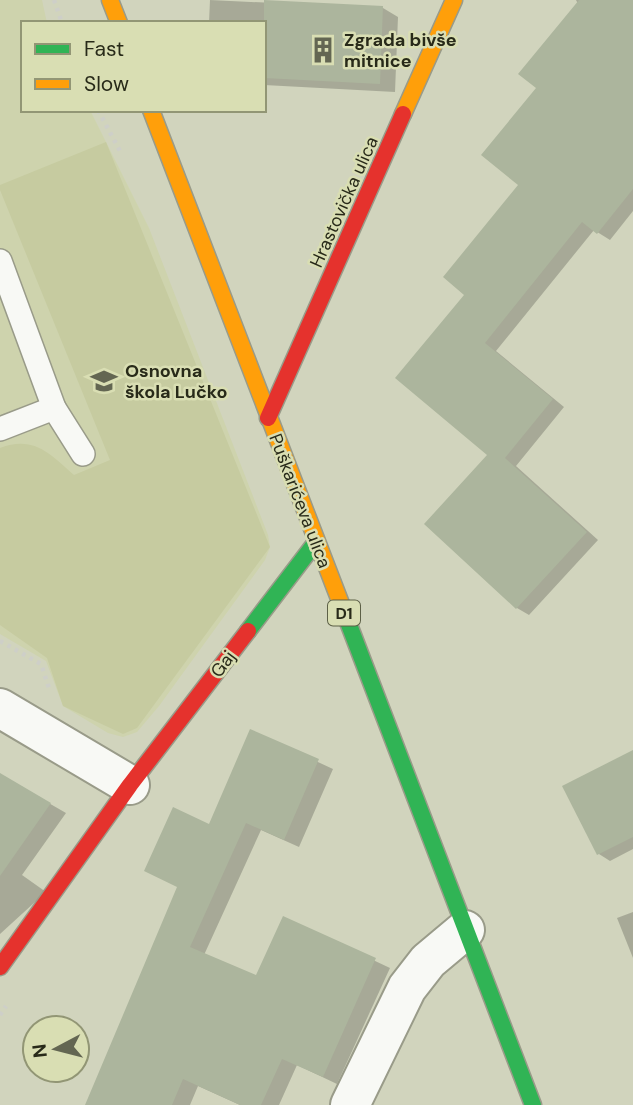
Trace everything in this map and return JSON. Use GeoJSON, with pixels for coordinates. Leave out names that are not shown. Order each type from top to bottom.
{"type":"FeatureCollection","features":[{"type":"Feature","properties":{"kind":"main road"},"geometry":{"type":"LineString","coordinates":[[110,0],[118,21]]}},
{"type":"Feature","properties":{"kind":"main road","name":"Hrastovička ulica"},"geometry":{"type":"LineString","coordinates":[[268,418],[454,0]]}},
{"type":"Feature","properties":{"kind":"main road","name":"Puškarićeva ulica"},"geometry":{"type":"LineString","coordinates":[[151,112],[533,1105]]}},
{"type":"Feature","properties":{"kind":"main road","name":"Gaj"},"geometry":{"type":"LineString","coordinates":[[0,967],[130,785],[316,542]]}},
{"type":"Feature","properties":{"kind":"street"},"geometry":{"type":"LineString","coordinates":[[0,708],[130,785]]}},
{"type":"Feature","properties":{"kind":"street"},"geometry":{"type":"LineString","coordinates":[[350,1105],[407,988],[428,961],[465,930]]}},
{"type":"Feature","properties":{"kind":"lane"},"geometry":{"type":"LineString","coordinates":[[0,261],[54,408],[83,454]]}},
{"type":"Feature","properties":{"kind":"lane"},"geometry":{"type":"LineString","coordinates":[[0,429],[54,408]]}},
{"type":"Feature","properties":{"kind":"path"},"geometry":{"type":"LineString","coordinates":[[54,0],[61,21]]}},
{"type":"Feature","properties":{"kind":"path"},"geometry":{"type":"LineString","coordinates":[[99,112],[122,155]]}},
{"type":"Feature","properties":{"kind":"path"},"geometry":{"type":"LineString","coordinates":[[0,640],[41,664],[50,689]]}},
{"type":"Feature","properties":{"kind":"shaded area","name":"Osnovna škola Lučko"},"geometry":{"type":"Polygon","coordinates":[[[0,0],[42,0],[47,21],[21,21],[21,112],[91,112],[149,228],[268,535],[270,547],[265,560],[159,706],[137,732],[123,737],[108,733],[63,706],[46,661],[0,634],[0,0]]]}},
{"type":"Feature","properties":{"kind":"shaded area","name":"Osnovna škola Lučko"},"geometry":{"type":"Polygon","coordinates":[[[106,142],[270,547],[137,728],[123,734],[63,706],[47,658],[0,625],[0,448],[32,445],[49,454],[74,475],[110,460],[0,185],[106,142]]]}},
{"type":"Feature","properties":{"kind":"building","name":"Zgrada bivše mitnice"},"geometry":{"type":"Polygon","coordinates":[[[264,0],[383,6],[380,84],[266,78],[264,0]]]}},
{"type":"Feature","properties":{"kind":"building"},"geometry":{"type":"Polygon","coordinates":[[[579,0],[633,0],[633,189],[597,234],[582,222],[485,343],[553,399],[505,458],[587,532],[516,609],[424,524],[487,455],[395,378],[464,295],[443,277],[518,185],[481,155],[536,88],[518,74],[579,0]]]}},
{"type":"Feature","properties":{"kind":"building"},"geometry":{"type":"Polygon","coordinates":[[[250,729],[319,759],[284,840],[246,823],[190,947],[256,975],[283,916],[376,958],[323,1077],[282,1059],[261,1105],[240,1105],[183,1079],[172,1105],[85,1105],[177,887],[144,871],[173,807],[209,824],[250,729]]]}},
{"type":"Feature","properties":{"kind":"building"},"geometry":{"type":"Polygon","coordinates":[[[633,750],[633,837],[597,855],[562,786],[633,750]]]}},
{"type":"Feature","properties":{"kind":"building"},"geometry":{"type":"Polygon","coordinates":[[[0,773],[51,803],[0,876],[0,773]]]}},
{"type":"Feature","properties":{"kind":"traffic: fast"},"geometry":{"type":"LineString","coordinates":[[248,631],[316,542]]}},
{"type":"Feature","properties":{"kind":"traffic: fast"},"geometry":{"type":"LineString","coordinates":[[343,609],[533,1105]]}},
{"type":"Feature","properties":{"kind":"traffic: slow"},"geometry":{"type":"LineString","coordinates":[[110,0],[118,21]]}},
{"type":"Feature","properties":{"kind":"traffic: slow"},"geometry":{"type":"LineString","coordinates":[[403,114],[454,0]]}},
{"type":"Feature","properties":{"kind":"traffic: slow"},"geometry":{"type":"LineString","coordinates":[[152,112],[343,609]]}},
{"type":"Feature","properties":{"kind":"traffic: jam"},"geometry":{"type":"LineString","coordinates":[[268,418],[403,114]]}},
{"type":"Feature","properties":{"kind":"traffic: jam"},"geometry":{"type":"LineString","coordinates":[[0,967],[130,785],[248,631]]}},
{"type":"Feature","properties":{"kind":"place","name":"Zgrada bivše mitnice"},"geometry":{"type":"Point","coordinates":[323,50]}},
{"type":"Feature","properties":{"kind":"place","name":"Osnovna škola Lučko"},"geometry":{"type":"Point","coordinates":[104,381]}}]}
